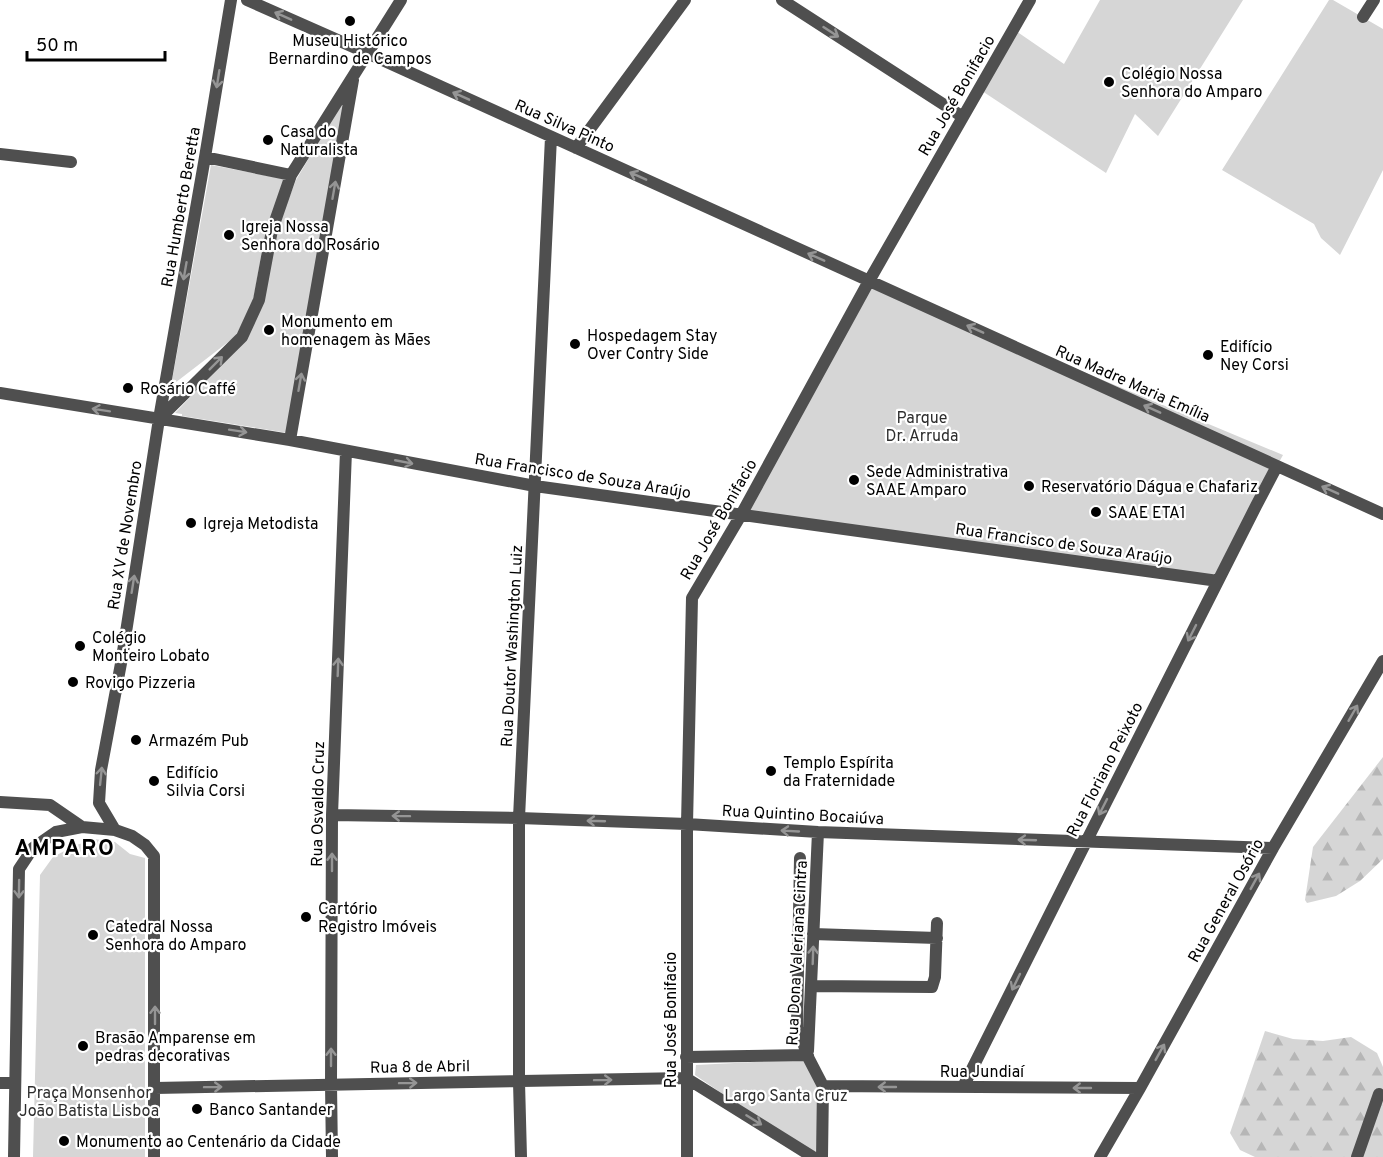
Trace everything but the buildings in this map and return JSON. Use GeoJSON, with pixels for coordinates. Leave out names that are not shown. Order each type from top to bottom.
{"type":"FeatureCollection","features":[{"type":"Feature","properties":{"kind":"street","name":"Rua Humberto Beretta"},"geometry":{"type":"LineString","coordinates":[[159,419],[206,157],[231,0]]}},
{"type":"Feature","properties":{"kind":"street","name":"Rua Silva Pinto"},"geometry":{"type":"LineString","coordinates":[[246,0],[869,281]]}},
{"type":"Feature","properties":{"kind":"street"},"geometry":{"type":"LineString","coordinates":[[159,419],[242,337],[259,300],[272,230],[291,176],[401,0]]}},
{"type":"Feature","properties":{"kind":"street"},"geometry":{"type":"LineString","coordinates":[[576,148],[685,0]]}},
{"type":"Feature","properties":{"kind":"street"},"geometry":{"type":"LineString","coordinates":[[782,0],[963,117]]}},
{"type":"Feature","properties":{"kind":"street","name":"Rua José Bonifacio"},"geometry":{"type":"LineString","coordinates":[[687,1157],[687,825],[692,598],[741,515],[869,281],[1030,0]]}},
{"type":"Feature","properties":{"kind":"street"},"geometry":{"type":"LineString","coordinates":[[1363,17],[1374,0]]}},
{"type":"Feature","properties":{"kind":"street"},"geometry":{"type":"LineString","coordinates":[[290,440],[354,73]]}},
{"type":"Feature","properties":{"kind":"street","name":"Rua Doutor Washington Luiz"},"geometry":{"type":"LineString","coordinates":[[521,1157],[519,818],[551,137]]}},
{"type":"Feature","properties":{"kind":"street"},"geometry":{"type":"LineString","coordinates":[[0,154],[71,162]]}},
{"type":"Feature","properties":{"kind":"street"},"geometry":{"type":"LineString","coordinates":[[206,157],[291,176]]}},
{"type":"Feature","properties":{"kind":"street","name":"Rua Madre Maria Emília"},"geometry":{"type":"LineString","coordinates":[[869,281],[1383,514]]}},
{"type":"Feature","properties":{"kind":"street","name":"Rua Francisco de Souza Araújo"},"geometry":{"type":"LineString","coordinates":[[0,393],[290,440],[535,486],[1218,581]]}},
{"type":"Feature","properties":{"kind":"street","name":"Rua XV de Novembro"},"geometry":{"type":"LineString","coordinates":[[115,830],[99,803],[101,770],[122,658],[159,419]]}},
{"type":"Feature","properties":{"kind":"street","name":"Rua Osvaldo Cruz"},"geometry":{"type":"LineString","coordinates":[[332,1157],[332,815],[346,452]]}},
{"type":"Feature","properties":{"kind":"street","name":"Rua Floriano Peixoto"},"geometry":{"type":"LineString","coordinates":[[963,1087],[1277,466]]}},
{"type":"Feature","properties":{"kind":"street","name":"Rua General Osório"},"geometry":{"type":"LineString","coordinates":[[1100,1157],[1273,848],[1383,661]]}},
{"type":"Feature","properties":{"kind":"street"},"geometry":{"type":"LineString","coordinates":[[0,802],[50,805],[82,827]]}},
{"type":"Feature","properties":{"kind":"street","name":"Rua Quintino Bocaiúva"},"geometry":{"type":"LineString","coordinates":[[332,815],[519,818],[818,832],[1273,848]]}},
{"type":"Feature","properties":{"kind":"street"},"geometry":{"type":"LineString","coordinates":[[14,1157],[19,869],[33,848],[56,831],[82,827],[115,830],[132,836],[145,844],[154,856],[154,1157]]}},
{"type":"Feature","properties":{"kind":"street","name":"Rua Dona Valeriana Cintra"},"geometry":{"type":"LineString","coordinates":[[808,1056],[818,832]]}},
{"type":"Feature","properties":{"kind":"street","name":"Rua Dona Valeriana Cintra"},"geometry":{"type":"LineString","coordinates":[[800,858],[797,1027],[808,1056]]}},
{"type":"Feature","properties":{"kind":"street"},"geometry":{"type":"LineString","coordinates":[[811,986],[932,987],[935,977],[937,922]]}},
{"type":"Feature","properties":{"kind":"street"},"geometry":{"type":"LineString","coordinates":[[813,934],[937,938]]}},
{"type":"Feature","properties":{"kind":"street"},"geometry":{"type":"LineString","coordinates":[[686,1058],[808,1056],[823,1086],[822,1157]]}},
{"type":"Feature","properties":{"kind":"street"},"geometry":{"type":"LineString","coordinates":[[686,1078],[813,1157]]}},
{"type":"Feature","properties":{"kind":"street","name":"Rua 8 de Abril"},"geometry":{"type":"LineString","coordinates":[[155,1088],[686,1078]]}},
{"type":"Feature","properties":{"kind":"street"},"geometry":{"type":"LineString","coordinates":[[0,1083],[14,1083]]}},
{"type":"Feature","properties":{"kind":"street","name":"Rua Jundiaí"},"geometry":{"type":"LineString","coordinates":[[823,1086],[1140,1088]]}},
{"type":"Feature","properties":{"kind":"street"},"geometry":{"type":"LineString","coordinates":[[1357,1157],[1379,1094]]}},
{"type":"Feature","properties":{"kind":"green space"},"geometry":{"type":"Polygon","coordinates":[[[1100,0],[1243,0],[1158,136],[1135,114],[1106,173],[979,89],[1013,29],[1064,64],[1100,0]]]}},
{"type":"Feature","properties":{"kind":"green space"},"geometry":{"type":"Polygon","coordinates":[[[1329,0],[1333,0],[1383,29],[1383,170],[1340,255],[1321,238],[1314,224],[1222,170],[1329,0]]]}},
{"type":"Feature","properties":{"kind":"green space"},"geometry":{"type":"Polygon","coordinates":[[[346,96],[288,433],[175,413],[248,337],[277,229],[296,180],[346,96]]]}},
{"type":"Feature","properties":{"kind":"green space"},"geometry":{"type":"Polygon","coordinates":[[[211,165],[285,179],[265,234],[253,301],[236,336],[171,386],[211,165]]]}},
{"type":"Feature","properties":{"kind":"green space","name":"Parque Dr. Arruda"},"geometry":{"type":"Polygon","coordinates":[[[870,283],[1283,455],[1218,580],[744,514],[870,283]]]}},
{"type":"Feature","properties":{"kind":"green space"},"geometry":{"type":"Polygon","coordinates":[[[1383,757],[1383,859],[1360,881],[1336,896],[1307,903],[1305,900],[1313,847],[1383,757]]]}},
{"type":"Feature","properties":{"kind":"green space","name":"Praça Monsenhor João Batista Lisboa"},"geometry":{"type":"Polygon","coordinates":[[[94,839],[115,842],[130,854],[145,858],[145,1157],[33,1157],[40,875],[53,857],[94,839]]]}},
{"type":"Feature","properties":{"kind":"green space"},"geometry":{"type":"Polygon","coordinates":[[[1265,1031],[1293,1039],[1323,1041],[1351,1037],[1377,1053],[1383,1067],[1383,1157],[1255,1157],[1240,1150],[1230,1133],[1265,1031]]]}},
{"type":"Feature","properties":{"kind":"green space","name":"Largo Santa Cruz"},"geometry":{"type":"Polygon","coordinates":[[[809,1059],[823,1086],[815,1157],[695,1075],[696,1065],[809,1059]]]}},
{"type":"Feature","properties":{"kind":"place","name":"Museu Histórico Bernardino de Campos"},"geometry":{"type":"Point","coordinates":[350,21]}},
{"type":"Feature","properties":{"kind":"place","name":"Colégio Nossa Senhora do Amparo"},"geometry":{"type":"Point","coordinates":[1109,82]}},
{"type":"Feature","properties":{"kind":"place","name":"Casa do Naturalista"},"geometry":{"type":"Point","coordinates":[268,140]}},
{"type":"Feature","properties":{"kind":"place","name":"Igreja Nossa Senhora do Rosário"},"geometry":{"type":"Point","coordinates":[229,235]}},
{"type":"Feature","properties":{"kind":"place","name":"Monumento em homenagem às Mães"},"geometry":{"type":"Point","coordinates":[269,330]}},
{"type":"Feature","properties":{"kind":"place","name":"Hospedagem Stay Over Contry Side"},"geometry":{"type":"Point","coordinates":[575,344]}},
{"type":"Feature","properties":{"kind":"place","name":"Edifício Ney Corsi"},"geometry":{"type":"Point","coordinates":[1208,355]}},
{"type":"Feature","properties":{"kind":"place","name":"Rosário Caffé"},"geometry":{"type":"Point","coordinates":[128,388]}},
{"type":"Feature","properties":{"kind":"place","name":"Sede Administrativa SAAE Amparo"},"geometry":{"type":"Point","coordinates":[854,480]}},
{"type":"Feature","properties":{"kind":"place","name":"Reservatório Dágua e Chafariz"},"geometry":{"type":"Point","coordinates":[1029,486]}},
{"type":"Feature","properties":{"kind":"place","name":"SAAE ETA1"},"geometry":{"type":"Point","coordinates":[1096,512]}},
{"type":"Feature","properties":{"kind":"place","name":"Igreja Metodista"},"geometry":{"type":"Point","coordinates":[191,523]}},
{"type":"Feature","properties":{"kind":"place","name":"Colégio Monteiro Lobato"},"geometry":{"type":"Point","coordinates":[80,646]}},
{"type":"Feature","properties":{"kind":"place","name":"Rovigo Pizzeria"},"geometry":{"type":"Point","coordinates":[73,682]}},
{"type":"Feature","properties":{"kind":"place","name":"Armazém Pub"},"geometry":{"type":"Point","coordinates":[136,740]}},
{"type":"Feature","properties":{"kind":"place","name":"Templo Espírita da Fraternidade"},"geometry":{"type":"Point","coordinates":[771,771]}},
{"type":"Feature","properties":{"kind":"place","name":"Edifício Silvia Corsi"},"geometry":{"type":"Point","coordinates":[154,781]}},
{"type":"Feature","properties":{"kind":"place","name":"Cartório Registro Imóveis"},"geometry":{"type":"Point","coordinates":[306,917]}},
{"type":"Feature","properties":{"kind":"place","name":"Catedral Nossa Senhora do Amparo"},"geometry":{"type":"Point","coordinates":[93,935]}},
{"type":"Feature","properties":{"kind":"place","name":"Brasão Amparense em pedras decorativas"},"geometry":{"type":"Point","coordinates":[83,1046]}},
{"type":"Feature","properties":{"kind":"place","name":"Banco Santander"},"geometry":{"type":"Point","coordinates":[197,1109]}},
{"type":"Feature","properties":{"kind":"place","name":"Monumento ao Centenário da Cidade"},"geometry":{"type":"Point","coordinates":[64,1141]}},
{"type":"Feature","properties":{"kind":"district","name":"AMPARO"},"geometry":{"type":"Point","coordinates":[65,847]}}]}
